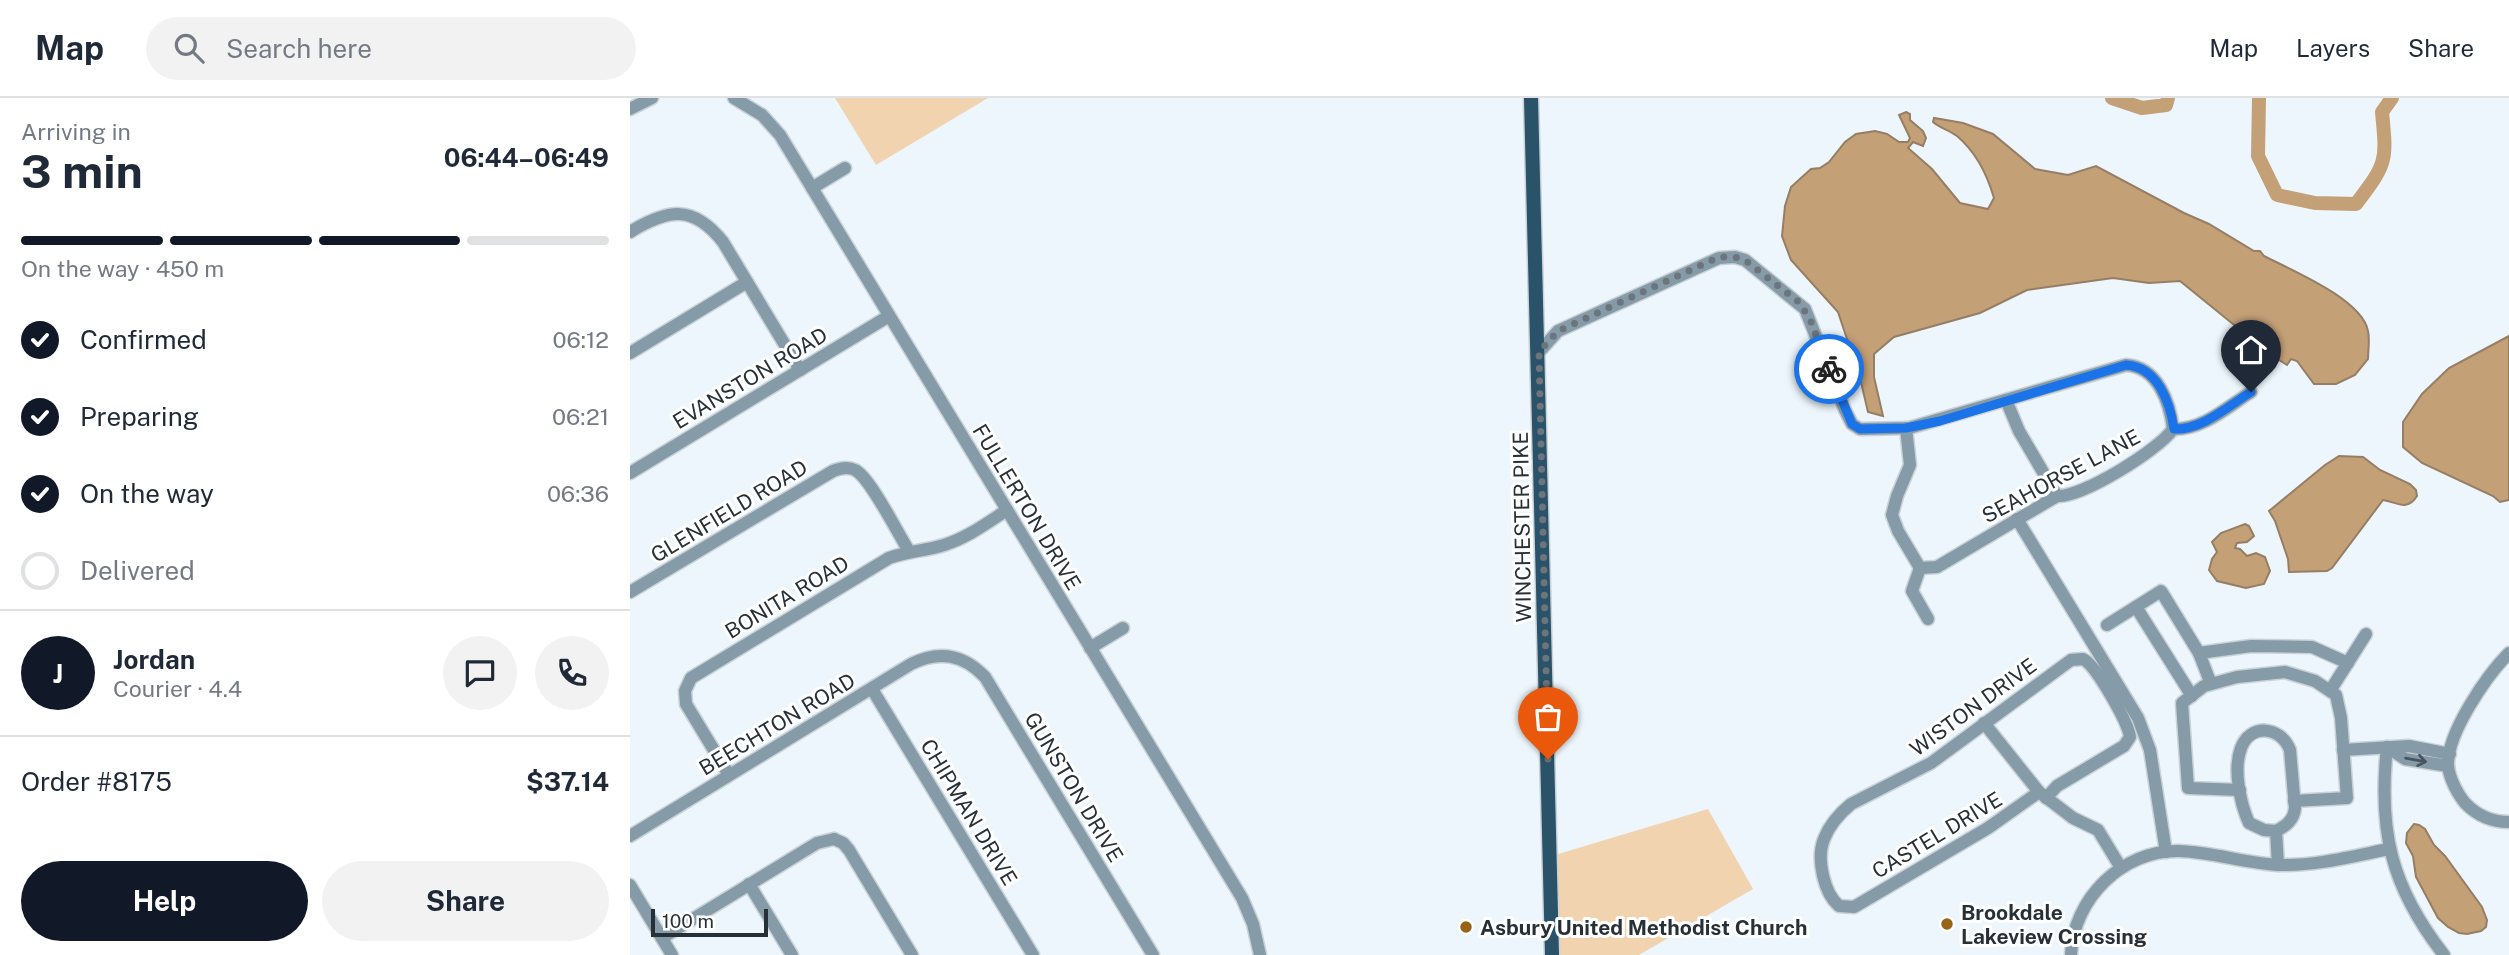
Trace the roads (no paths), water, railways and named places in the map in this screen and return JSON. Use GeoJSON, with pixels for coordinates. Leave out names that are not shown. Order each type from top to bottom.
{"type":"FeatureCollection","features":[{"type":"Feature","properties":{"kind":"main road","name":"WINCHESTER PIKE"},"geometry":{"type":"LineString","coordinates":[[1531,98],[1552,955]]}},
{"type":"Feature","properties":{"kind":"street"},"geometry":{"type":"LineString","coordinates":[[630,109],[652,98]]}},
{"type":"Feature","properties":{"kind":"street","name":"FULLERTON DRIVE"},"geometry":{"type":"LineString","coordinates":[[734,98],[752,107],[771,124],[812,188],[1242,898],[1260,955]]}},
{"type":"Feature","properties":{"kind":"street"},"geometry":{"type":"LineString","coordinates":[[812,188],[845,168]]}},
{"type":"Feature","properties":{"kind":"street"},"geometry":{"type":"LineString","coordinates":[[630,232],[649,220],[670,214],[685,214],[704,222],[723,242],[800,370]]}},
{"type":"Feature","properties":{"kind":"street"},"geometry":{"type":"LineString","coordinates":[[1539,352],[1558,331],[1719,257],[1740,258],[1795,299],[1804,309],[1852,424],[1860,429],[1906,428],[1940,421],[2120,366],[2131,366],[2146,372],[2169,405],[2174,429]]}},
{"type":"Feature","properties":{"kind":"street"},"geometry":{"type":"LineString","coordinates":[[630,353],[747,282]]}},
{"type":"Feature","properties":{"kind":"street","name":"EVANSTON ROAD"},"geometry":{"type":"LineString","coordinates":[[630,473],[889,316]]}},
{"type":"Feature","properties":{"kind":"street"},"geometry":{"type":"LineString","coordinates":[[1538,322],[1558,331]]}},
{"type":"Feature","properties":{"kind":"street","name":"SEAHORSE LANE"},"geometry":{"type":"LineString","coordinates":[[1920,568],[1937,567],[2057,496],[2076,493],[2146,454],[2164,441],[2174,429],[2185,430],[2198,426],[2251,392]]}},
{"type":"Feature","properties":{"kind":"street"},"geometry":{"type":"LineString","coordinates":[[2006,400],[2019,431],[2057,496]]}},
{"type":"Feature","properties":{"kind":"street"},"geometry":{"type":"LineString","coordinates":[[1906,428],[1910,465],[1892,515],[1920,568],[1912,591],[1928,619]]}},
{"type":"Feature","properties":{"kind":"street","name":"GLENFIELD ROAD"},"geometry":{"type":"LineString","coordinates":[[630,592],[851,462],[864,477],[909,551]]}},
{"type":"Feature","properties":{"kind":"street","name":"BONITA ROAD"},"geometry":{"type":"LineString","coordinates":[[729,775],[679,689],[691,678],[872,568],[909,551],[942,546],[963,538],[1007,510]]}},
{"type":"Feature","properties":{"kind":"street"},"geometry":{"type":"LineString","coordinates":[[2017,519],[2138,718],[2150,750],[2166,852]]}},
{"type":"Feature","properties":{"kind":"street"},"geometry":{"type":"LineString","coordinates":[[2107,625],[2161,592],[2199,653],[2211,684]]}},
{"type":"Feature","properties":{"kind":"street"},"geometry":{"type":"LineString","coordinates":[[2136,607],[2192,695]]}},
{"type":"Feature","properties":{"kind":"street"},"geometry":{"type":"LineString","coordinates":[[1090,648],[1123,628]]}},
{"type":"Feature","properties":{"kind":"street"},"geometry":{"type":"LineString","coordinates":[[2330,691],[2366,635]]}},
{"type":"Feature","properties":{"kind":"street"},"geometry":{"type":"LineString","coordinates":[[2199,653],[2251,646],[2312,647],[2348,663]]}},
{"type":"Feature","properties":{"kind":"street"},"geometry":{"type":"LineString","coordinates":[[2509,653],[2491,672],[2470,704],[2449,760],[2462,799],[2471,809],[2485,818],[2509,822]]}},
{"type":"Feature","properties":{"kind":"street","name":"BEECHTON ROAD"},"geometry":{"type":"LineString","coordinates":[[630,836],[919,660],[948,655]]}},
{"type":"Feature","properties":{"kind":"street","name":"GUNSTON DRIVE"},"geometry":{"type":"LineString","coordinates":[[948,655],[969,662],[985,677],[1153,955]]}},
{"type":"Feature","properties":{"kind":"street","name":"WISTON DRIVE"},"geometry":{"type":"LineString","coordinates":[[1854,908],[1844,908],[1835,902],[1827,889],[1822,868],[1824,840],[1838,817],[1851,804],[1931,763],[2074,659],[2087,661],[2108,692]]}},
{"type":"Feature","properties":{"kind":"street"},"geometry":{"type":"LineString","coordinates":[[2240,790],[2188,788],[2182,703],[2204,686],[2237,677],[2285,672],[2315,681],[2336,695],[2347,798],[2294,800]]}},
{"type":"Feature","properties":{"kind":"street","name":"CHIPMAN DRIVE"},"geometry":{"type":"LineString","coordinates":[[872,689],[1033,955]]}},
{"type":"Feature","properties":{"kind":"street","name":"CASTEL DRIVE"},"geometry":{"type":"LineString","coordinates":[[1854,908],[2124,746],[2129,741],[2128,727],[2108,692]]}},
{"type":"Feature","properties":{"kind":"street"},"geometry":{"type":"LineString","coordinates":[[1984,723],[2042,795],[2073,818],[2098,830],[2121,868]]}},
{"type":"Feature","properties":{"kind":"street"},"geometry":{"type":"LineString","coordinates":[[2270,730],[2278,733],[2287,742],[2294,800],[2294,816],[2276,831],[2264,830],[2249,823],[2240,790],[2238,762],[2245,740],[2260,731],[2270,730]]}},
{"type":"Feature","properties":{"kind":"street"},"geometry":{"type":"LineString","coordinates":[[2343,750],[2409,746],[2449,760]]}},
{"type":"Feature","properties":{"kind":"street"},"geometry":{"type":"LineString","coordinates":[[2387,747],[2383,794],[2389,849],[2413,909],[2444,955]]}},
{"type":"Feature","properties":{"kind":"street"},"geometry":{"type":"LineString","coordinates":[[2276,831],[2278,865]]}},
{"type":"Feature","properties":{"kind":"street"},"geometry":{"type":"LineString","coordinates":[[662,937],[817,843],[835,836],[849,850],[912,955]]}},
{"type":"Feature","properties":{"kind":"street"},"geometry":{"type":"LineString","coordinates":[[2071,955],[2078,920],[2090,898],[2121,868],[2144,857],[2181,851],[2278,865],[2337,859],[2389,849]]}},
{"type":"Feature","properties":{"kind":"street"},"geometry":{"type":"LineString","coordinates":[[749,884],[792,955]]}},
{"type":"Feature","properties":{"kind":"street"},"geometry":{"type":"LineString","coordinates":[[630,885],[672,955]]}},
{"type":"Feature","properties":{"kind":"waterway"},"geometry":{"type":"LineString","coordinates":[[2112,98],[2142,108],[2166,105],[2168,98]]}},
{"type":"Feature","properties":{"kind":"waterway"},"geometry":{"type":"LineString","coordinates":[[2259,98],[2258,156],[2277,195],[2315,203],[2356,204],[2379,170],[2384,152],[2382,112],[2392,98]]}},
{"type":"Feature","properties":{"kind":"place","name":"Brookdale Lakeview Crossing"},"geometry":{"type":"Point","coordinates":[1947,924]}},
{"type":"Feature","properties":{"kind":"place","name":"Asbury United Methodist Church"},"geometry":{"type":"Point","coordinates":[1466,927]}}]}
